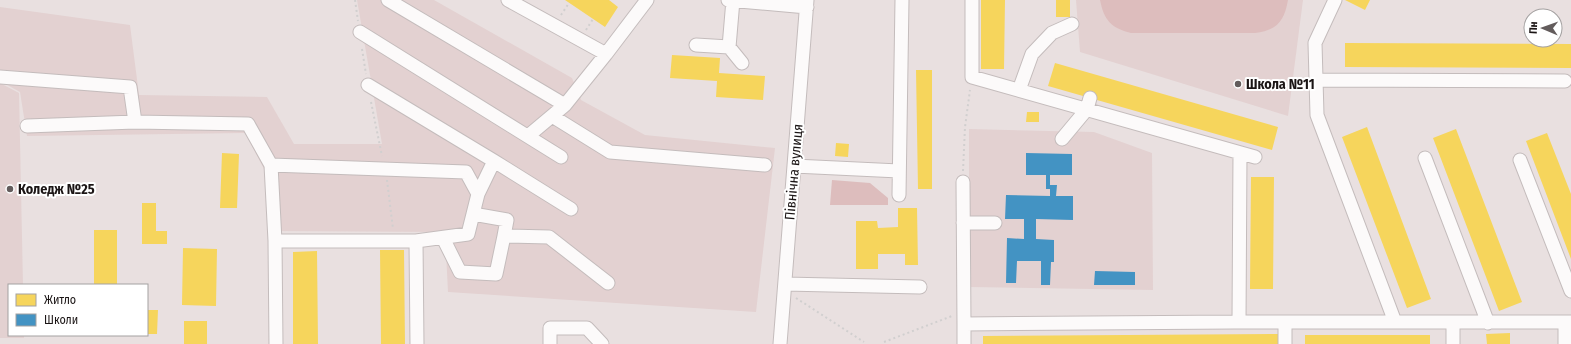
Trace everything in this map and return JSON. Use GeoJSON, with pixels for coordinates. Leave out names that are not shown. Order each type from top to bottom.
{"type":"FeatureCollection","features":[{"type":"Feature","properties":{"kind":"street"},"geometry":{"type":"LineString","coordinates":[[388,0],[565,106]]}},
{"type":"Feature","properties":{"kind":"street"},"geometry":{"type":"LineString","coordinates":[[508,0],[606,54]]}},
{"type":"Feature","properties":{"kind":"street"},"geometry":{"type":"LineString","coordinates":[[528,136],[565,106],[647,0]]}},
{"type":"Feature","properties":{"kind":"street"},"geometry":{"type":"LineString","coordinates":[[728,0],[807,3]]}},
{"type":"Feature","properties":{"kind":"street"},"geometry":{"type":"LineString","coordinates":[[733,0],[729,47],[742,63]]}},
{"type":"Feature","properties":{"kind":"street"},"geometry":{"type":"LineString","coordinates":[[899,195],[902,0]]}},
{"type":"Feature","properties":{"kind":"street"},"geometry":{"type":"LineString","coordinates":[[972,0],[972,77],[1019,90],[1088,104],[1255,157]]}},
{"type":"Feature","properties":{"kind":"street"},"geometry":{"type":"LineString","coordinates":[[1335,0],[1315,43],[1317,115],[1395,322]]}},
{"type":"Feature","properties":{"kind":"street","name":"Північна вулиця"},"geometry":{"type":"LineString","coordinates":[[780,344],[807,3]]}},
{"type":"Feature","properties":{"kind":"street"},"geometry":{"type":"LineString","coordinates":[[1019,90],[1032,54],[1052,33],[1072,24]]}},
{"type":"Feature","properties":{"kind":"street"},"geometry":{"type":"LineString","coordinates":[[360,32],[561,157]]}},
{"type":"Feature","properties":{"kind":"street"},"geometry":{"type":"LineString","coordinates":[[696,45],[729,47]]}},
{"type":"Feature","properties":{"kind":"street"},"geometry":{"type":"LineString","coordinates":[[0,77],[130,87],[135,122]]}},
{"type":"Feature","properties":{"kind":"street"},"geometry":{"type":"LineString","coordinates":[[1316,80],[1565,81]]}},
{"type":"Feature","properties":{"kind":"street"},"geometry":{"type":"LineString","coordinates":[[368,85],[570,209]]}},
{"type":"Feature","properties":{"kind":"street"},"geometry":{"type":"LineString","coordinates":[[1062,139],[1088,104]]}},
{"type":"Feature","properties":{"kind":"street"},"geometry":{"type":"LineString","coordinates":[[552,116],[610,152],[765,165]]}},
{"type":"Feature","properties":{"kind":"street"},"geometry":{"type":"LineString","coordinates":[[27,126],[135,122],[248,124],[271,165],[275,241],[276,344]]}},
{"type":"Feature","properties":{"kind":"street"},"geometry":{"type":"LineString","coordinates":[[1239,322],[1240,153]]}},
{"type":"Feature","properties":{"kind":"street"},"geometry":{"type":"LineString","coordinates":[[1425,158],[1488,322]]}},
{"type":"Feature","properties":{"kind":"street"},"geometry":{"type":"LineString","coordinates":[[1520,160],[1571,292]]}},
{"type":"Feature","properties":{"kind":"street"},"geometry":{"type":"LineString","coordinates":[[275,241],[416,241],[468,234],[478,194],[494,161]]}},
{"type":"Feature","properties":{"kind":"street"},"geometry":{"type":"LineString","coordinates":[[271,165],[466,172],[478,194]]}},
{"type":"Feature","properties":{"kind":"street"},"geometry":{"type":"LineString","coordinates":[[794,166],[899,171]]}},
{"type":"Feature","properties":{"kind":"street"},"geometry":{"type":"LineString","coordinates":[[963,182],[964,344]]}},
{"type":"Feature","properties":{"kind":"street"},"geometry":{"type":"LineString","coordinates":[[443,238],[460,272],[496,274],[507,220],[473,214]]}},
{"type":"Feature","properties":{"kind":"street"},"geometry":{"type":"LineString","coordinates":[[963,223],[995,223]]}},
{"type":"Feature","properties":{"kind":"street"},"geometry":{"type":"LineString","coordinates":[[504,236],[549,237],[608,283]]}},
{"type":"Feature","properties":{"kind":"street"},"geometry":{"type":"LineString","coordinates":[[416,241],[417,344]]}},
{"type":"Feature","properties":{"kind":"street"},"geometry":{"type":"LineString","coordinates":[[785,284],[920,287]]}},
{"type":"Feature","properties":{"kind":"street"},"geometry":{"type":"LineString","coordinates":[[963,318],[1239,322],[1568,322],[1565,344]]}},
{"type":"Feature","properties":{"kind":"street"},"geometry":{"type":"LineString","coordinates":[[1285,322],[1285,344]]}},
{"type":"Feature","properties":{"kind":"street"},"geometry":{"type":"LineString","coordinates":[[1453,322],[1453,344]]}},
{"type":"Feature","properties":{"kind":"street"},"geometry":{"type":"LineString","coordinates":[[550,344],[550,328],[587,328],[602,344]]}},
{"type":"Feature","properties":{"kind":"path"},"geometry":{"type":"LineString","coordinates":[[355,0],[368,85],[386,169],[395,241]]}},
{"type":"Feature","properties":{"kind":"path"},"geometry":{"type":"LineString","coordinates":[[963,182],[965,127],[972,77]]}},
{"type":"Feature","properties":{"kind":"path"},"geometry":{"type":"LineString","coordinates":[[794,296],[864,342]]}},
{"type":"Feature","properties":{"kind":"path"},"geometry":{"type":"LineString","coordinates":[[884,342],[963,318]]}},
{"type":"Feature","properties":{"kind":"shaded area"},"geometry":{"type":"Polygon","coordinates":[[[357,0],[434,0],[572,78],[581,100],[645,135],[775,148],[756,312],[448,292],[445,232],[270,231],[264,169],[245,133],[27,136],[20,92],[0,81],[0,7],[130,25],[139,95],[267,97],[294,144],[382,144],[357,0]]]}},
{"type":"Feature","properties":{"kind":"shaded area","name":"Школа №11"},"geometry":{"type":"Polygon","coordinates":[[[1076,0],[1303,0],[1288,116],[1080,52],[1076,0]]]}},
{"type":"Feature","properties":{"kind":"shaded area"},"geometry":{"type":"Polygon","coordinates":[[[1100,0],[1288,0],[1282,19],[1274,27],[1263,32],[1131,33],[1113,26],[1106,18],[1100,0]]]}},
{"type":"Feature","properties":{"kind":"shaded area","name":"Коледж №25"},"geometry":{"type":"Polygon","coordinates":[[[0,83],[19,93],[23,284],[8,284],[8,336],[24,336],[24,338],[0,338],[0,83]]]}},
{"type":"Feature","properties":{"kind":"shaded area"},"geometry":{"type":"Polygon","coordinates":[[[969,129],[1094,132],[1152,153],[1153,290],[969,287],[969,129]]]}},
{"type":"Feature","properties":{"kind":"shaded area"},"geometry":{"type":"Polygon","coordinates":[[[832,180],[870,183],[888,198],[888,205],[830,205],[832,180]]]}},
{"type":"Feature","properties":{"kind":"building: Житло"},"geometry":{"type":"Polygon","coordinates":[[[565,0],[609,0],[618,7],[605,27],[565,0]]]}},
{"type":"Feature","properties":{"kind":"building: Житло"},"geometry":{"type":"Polygon","coordinates":[[[981,0],[1005,0],[1004,69],[981,69],[981,0]]]}},
{"type":"Feature","properties":{"kind":"building: Житло"},"geometry":{"type":"Polygon","coordinates":[[[1056,0],[1070,0],[1070,17],[1056,17],[1056,0]]]}},
{"type":"Feature","properties":{"kind":"building: Житло"},"geometry":{"type":"Polygon","coordinates":[[[1345,0],[1370,0],[1365,10],[1345,0]]]}},
{"type":"Feature","properties":{"kind":"building: Житло"},"geometry":{"type":"Polygon","coordinates":[[[1345,43],[1523,44],[1523,48],[1563,48],[1563,44],[1571,44],[1571,68],[1345,67],[1345,43]]]}},
{"type":"Feature","properties":{"kind":"building: Житло"},"geometry":{"type":"Polygon","coordinates":[[[672,55],[720,58],[719,73],[765,76],[763,100],[716,97],[717,81],[670,78],[672,55]]]}},
{"type":"Feature","properties":{"kind":"building: Житло"},"geometry":{"type":"Polygon","coordinates":[[[1055,63],[1278,127],[1272,150],[1048,86],[1055,63]]]}},
{"type":"Feature","properties":{"kind":"building: Житло"},"geometry":{"type":"Polygon","coordinates":[[[916,70],[932,70],[932,189],[918,189],[916,70]]]}},
{"type":"Feature","properties":{"kind":"building: Житло"},"geometry":{"type":"Polygon","coordinates":[[[1027,112],[1039,112],[1039,122],[1026,122],[1027,112]]]}},
{"type":"Feature","properties":{"kind":"building: Житло"},"geometry":{"type":"Polygon","coordinates":[[[1367,127],[1431,299],[1407,308],[1342,137],[1367,127]]]}},
{"type":"Feature","properties":{"kind":"building: Житло"},"geometry":{"type":"Polygon","coordinates":[[[1456,129],[1522,302],[1499,311],[1433,138],[1456,129]]]}},
{"type":"Feature","properties":{"kind":"building: Житло"},"geometry":{"type":"Polygon","coordinates":[[[1547,133],[1571,194],[1571,259],[1526,141],[1547,133]]]}},
{"type":"Feature","properties":{"kind":"building: Житло"},"geometry":{"type":"Polygon","coordinates":[[[836,143],[849,144],[848,157],[835,156],[836,143]]]}},
{"type":"Feature","properties":{"kind":"building: Житло"},"geometry":{"type":"Polygon","coordinates":[[[222,153],[239,154],[237,208],[220,208],[222,153]]]}},
{"type":"Feature","properties":{"kind":"building: Житло"},"geometry":{"type":"Polygon","coordinates":[[[1251,177],[1274,177],[1273,289],[1250,289],[1251,177]]]}},
{"type":"Feature","properties":{"kind":"building: Житло"},"geometry":{"type":"Polygon","coordinates":[[[142,203],[156,203],[156,231],[167,231],[167,244],[142,244],[142,203]]]}},
{"type":"Feature","properties":{"kind":"building: Житло"},"geometry":{"type":"Polygon","coordinates":[[[898,208],[917,208],[918,265],[905,265],[905,254],[878,254],[878,269],[856,269],[856,221],[877,221],[878,228],[898,227],[898,208]]]}},
{"type":"Feature","properties":{"kind":"building: Житло"},"geometry":{"type":"Polygon","coordinates":[[[94,230],[117,230],[117,284],[94,284],[94,230]]]}},
{"type":"Feature","properties":{"kind":"building: Житло"},"geometry":{"type":"Polygon","coordinates":[[[183,248],[217,249],[216,306],[182,305],[183,248]]]}},
{"type":"Feature","properties":{"kind":"building: Житло"},"geometry":{"type":"Polygon","coordinates":[[[380,250],[404,250],[405,344],[381,344],[380,250]]]}},
{"type":"Feature","properties":{"kind":"building: Житло"},"geometry":{"type":"Polygon","coordinates":[[[317,251],[318,344],[293,344],[293,252],[317,251]]]}},
{"type":"Feature","properties":{"kind":"building: Житло"},"geometry":{"type":"Polygon","coordinates":[[[148,310],[158,310],[157,334],[148,334],[148,310]]]}},
{"type":"Feature","properties":{"kind":"building: Житло"},"geometry":{"type":"Polygon","coordinates":[[[184,321],[207,321],[207,344],[184,344],[184,321]]]}},
{"type":"Feature","properties":{"kind":"building: Житло"},"geometry":{"type":"Polygon","coordinates":[[[1510,333],[1510,344],[1487,344],[1486,334],[1510,333]]]}},
{"type":"Feature","properties":{"kind":"building: Житло"},"geometry":{"type":"Polygon","coordinates":[[[1280,334],[1280,344],[983,344],[983,336],[1280,334]]]}},
{"type":"Feature","properties":{"kind":"building: Житло"},"geometry":{"type":"Polygon","coordinates":[[[1305,335],[1430,335],[1430,344],[1305,344],[1305,335]]]}},
{"type":"Feature","properties":{"kind":"building: Школи"},"geometry":{"type":"Polygon","coordinates":[[[1026,153],[1072,154],[1072,175],[1050,175],[1050,185],[1057,185],[1056,196],[1073,196],[1073,220],[1036,219],[1036,239],[1054,240],[1054,262],[1051,262],[1050,285],[1041,285],[1041,261],[1017,261],[1016,283],[1006,283],[1007,238],[1024,239],[1024,219],[1005,219],[1006,195],[1050,196],[1050,189],[1046,189],[1046,175],[1026,175],[1026,153]]]}},
{"type":"Feature","properties":{"kind":"building: Школи"},"geometry":{"type":"Polygon","coordinates":[[[1095,271],[1135,272],[1135,285],[1094,285],[1095,271]]]}},
{"type":"Feature","properties":{"kind":"place","name":"Школа №11"},"geometry":{"type":"Point","coordinates":[1238,84]}},
{"type":"Feature","properties":{"kind":"place","name":"Коледж №25"},"geometry":{"type":"Point","coordinates":[10,189]}}]}
